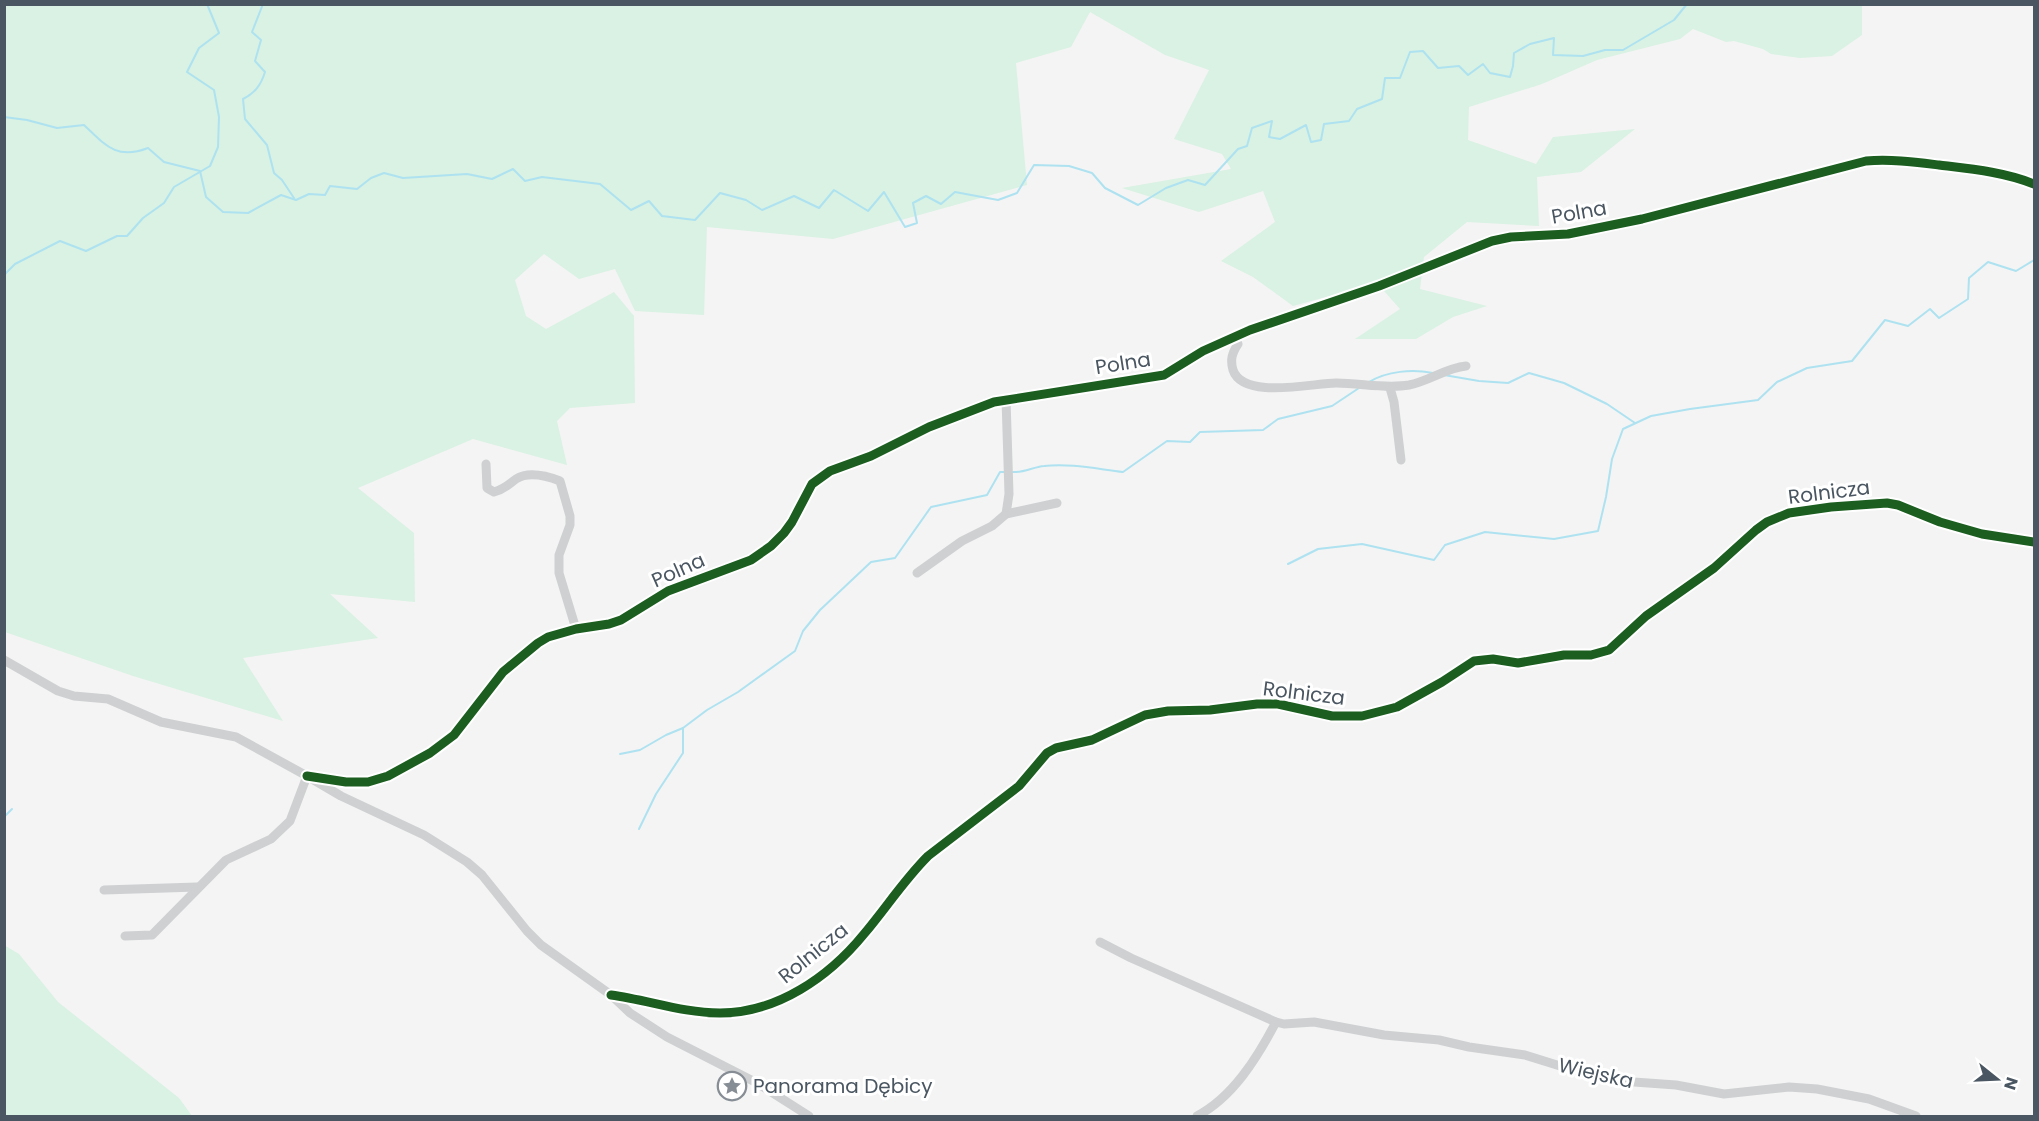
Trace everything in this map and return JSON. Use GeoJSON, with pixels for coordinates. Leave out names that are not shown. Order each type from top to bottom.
{"type":"FeatureCollection","features":[{"type":"Feature","properties":{"kind":"street","name":"Polna"},"geometry":{"type":"LineString","coordinates":[[307,776],[346,782],[368,782],[388,776],[413,763],[454,735],[503,672],[522,655],[548,638],[576,629],[621,620],[668,591],[751,560],[771,546],[784,533],[812,484],[830,471],[871,456],[929,427],[1006,399],[1053,394],[1108,383],[1155,377],[1172,371],[1203,351],[1234,337],[1369,290],[1492,241],[1511,237],[1568,234],[1642,219],[1866,161],[1898,160],[1966,168],[2034,184]]}},
{"type":"Feature","properties":{"kind":"street"},"geometry":{"type":"LineString","coordinates":[[1234,337],[1238,344],[1232,353],[1235,375],[1251,385],[1291,388],[1316,384],[1356,383],[1390,388],[1413,384],[1466,366]]}},
{"type":"Feature","properties":{"kind":"street"},"geometry":{"type":"LineString","coordinates":[[1390,388],[1394,402],[1401,460]]}},
{"type":"Feature","properties":{"kind":"street"},"geometry":{"type":"LineString","coordinates":[[1006,399],[1009,494],[1006,514]]}},
{"type":"Feature","properties":{"kind":"street"},"geometry":{"type":"LineString","coordinates":[[486,464],[487,488],[494,492],[506,489],[518,478],[533,474],[560,481],[570,516],[570,525],[563,540],[559,573],[576,629]]}},
{"type":"Feature","properties":{"kind":"street"},"geometry":{"type":"LineString","coordinates":[[917,573],[962,541],[993,526],[1006,514],[1057,503]]}},
{"type":"Feature","properties":{"kind":"street","name":"Rolnicza"},"geometry":{"type":"LineString","coordinates":[[612,995],[674,1008],[721,1013],[756,1008],[791,996],[849,952],[914,869],[1019,786],[1047,753],[1056,748],[1092,740],[1145,716],[1168,711],[1210,710],[1257,704],[1278,704],[1332,716],[1362,716],[1397,707],[1474,661],[1493,659],[1518,663],[1610,650],[1646,616],[1714,568],[1761,526],[1789,513],[1887,503],[1982,534],[2034,542]]}},
{"type":"Feature","properties":{"kind":"street"},"geometry":{"type":"LineString","coordinates":[[4,660],[58,692],[108,699],[161,722],[236,737],[341,796],[424,835],[482,874],[527,931],[541,945],[612,995],[630,1013],[652,1028],[757,1083],[809,1116]]}},
{"type":"Feature","properties":{"kind":"street"},"geometry":{"type":"LineString","coordinates":[[125,936],[152,936],[226,860],[271,839],[290,821],[307,776]]}},
{"type":"Feature","properties":{"kind":"street"},"geometry":{"type":"LineString","coordinates":[[104,890],[197,888]]}},
{"type":"Feature","properties":{"kind":"street","name":"Wiejska"},"geometry":{"type":"LineString","coordinates":[[1100,942],[1131,958],[1284,1024],[1314,1022],[1384,1035],[1439,1040],[1525,1056],[1605,1079],[1676,1085],[1718,1093],[1745,1093],[1789,1087],[1817,1089],[1869,1099],[1916,1116]]}},
{"type":"Feature","properties":{"kind":"street"},"geometry":{"type":"LineString","coordinates":[[1197,1116],[1216,1104],[1240,1078],[1256,1057],[1276,1022]]}},
{"type":"Feature","properties":{"kind":"green space"},"geometry":{"type":"Polygon","coordinates":[[[5,5],[1862,5],[1862,35],[1832,56],[1800,58],[1771,54],[1763,49],[1734,41],[1726,42],[1693,29],[1680,39],[1597,60],[1542,84],[1469,107],[1468,140],[1536,164],[1553,137],[1635,129],[1581,172],[1537,177],[1539,226],[1467,222],[1424,257],[1420,289],[1487,306],[1453,317],[1416,339],[1355,339],[1400,309],[1377,283],[1293,306],[1253,277],[1221,261],[1275,222],[1263,191],[1199,212],[1122,188],[1231,169],[1222,154],[1174,139],[1209,70],[1165,55],[1090,12],[1071,47],[1016,63],[1027,185],[833,239],[707,227],[704,315],[635,311],[615,269],[579,279],[544,254],[515,280],[526,316],[546,329],[614,292],[634,316],[635,403],[570,408],[557,421],[567,465],[473,439],[358,488],[414,533],[415,602],[330,594],[378,638],[243,658],[283,721],[133,676],[5,632],[5,5]]]}},
{"type":"Feature","properties":{"kind":"green space"},"geometry":{"type":"Polygon","coordinates":[[[4,945],[19,954],[58,1002],[179,1098],[192,1116],[5,1116],[4,945]]]}},
{"type":"Feature","properties":{"kind":"waterway"},"geometry":{"type":"LineString","coordinates":[[4,275],[15,264],[60,241],[86,251],[117,236],[127,236],[143,218],[164,203],[174,187],[210,166],[218,147],[219,117],[214,90],[187,72],[199,48],[219,33],[207,4]]}},
{"type":"Feature","properties":{"kind":"waterway"},"geometry":{"type":"LineString","coordinates":[[263,4],[252,32],[261,40],[255,61],[265,72],[257,88],[243,99],[245,119],[267,145],[274,173],[282,180],[294,198]]}},
{"type":"Feature","properties":{"kind":"waterway"},"geometry":{"type":"LineString","coordinates":[[4,117],[57,128],[84,125],[106,145],[120,152],[148,148],[164,162],[200,171],[206,197],[223,212],[248,213],[281,195],[296,200],[309,194],[325,195],[330,186],[357,189],[371,178],[384,173],[403,178],[467,174],[492,179],[513,169],[525,181],[542,177],[600,184],[631,210],[649,201],[662,216],[695,220],[720,193],[746,200],[762,210],[794,196],[819,208],[834,190],[868,211],[884,192],[905,227],[917,223],[913,203],[926,196],[941,204],[955,192],[998,200],[1017,193],[1034,165],[1069,166],[1092,173],[1105,188],[1138,205],[1166,188],[1188,180],[1205,185],[1238,149],[1247,146],[1252,128],[1272,121],[1269,137],[1280,139],[1306,125],[1311,142],[1321,140],[1324,124],[1349,121],[1357,109],[1382,99],[1385,78],[1400,78],[1410,52],[1423,51],[1438,68],[1459,66],[1468,75],[1483,64],[1490,73],[1510,77],[1514,53],[1530,44],[1554,38],[1553,55],[1583,56],[1605,50],[1623,50],[1674,20],[1687,4]]}},
{"type":"Feature","properties":{"kind":"waterway"},"geometry":{"type":"LineString","coordinates":[[1288,564],[1318,549],[1362,544],[1434,560],[1445,545],[1485,532],[1554,539],[1598,531],[1612,459],[1623,429],[1651,416],[1758,400],[1777,382],[1807,368],[1852,361],[1885,320],[1908,326],[1930,309],[1939,318],[1968,299],[1969,278],[1988,262],[2016,271],[2034,260]]}},
{"type":"Feature","properties":{"kind":"waterway"},"geometry":{"type":"LineString","coordinates":[[1369,382],[1384,375],[1400,372],[1433,373]]}},
{"type":"Feature","properties":{"kind":"waterway"},"geometry":{"type":"LineString","coordinates":[[1444,375],[1508,383],[1529,373],[1564,383],[1607,404],[1635,423]]}},
{"type":"Feature","properties":{"kind":"waterway"},"geometry":{"type":"LineString","coordinates":[[1013,472],[1064,465],[1123,472],[1167,441],[1190,442],[1200,432],[1263,430],[1278,419],[1332,406],[1359,388]]}},
{"type":"Feature","properties":{"kind":"waterway"},"geometry":{"type":"LineString","coordinates":[[639,829],[656,794],[683,753],[683,728],[795,651],[803,631],[820,610],[871,562],[895,558],[931,507],[987,495],[1000,472],[1007,472]]}},
{"type":"Feature","properties":{"kind":"waterway"},"geometry":{"type":"LineString","coordinates":[[620,754],[640,750],[683,728]]}},
{"type":"Feature","properties":{"kind":"waterway"},"geometry":{"type":"LineString","coordinates":[[4,817],[12,809]]}},
{"type":"Feature","properties":{"kind":"cycle path"},"geometry":{"type":"LineString","coordinates":[[307,776],[346,782],[368,782],[388,776],[430,753],[454,735],[503,672],[538,643],[548,637],[576,629],[621,620],[668,591],[751,560],[771,546],[784,533],[812,484],[830,471],[871,456],[929,427],[994,402],[1164,375],[1203,351],[1250,330],[1379,286],[1492,241],[1511,237],[1568,234],[1642,219],[1866,161],[1902,161],[1976,170],[2034,184]]}},
{"type":"Feature","properties":{"kind":"cycle path"},"geometry":{"type":"LineString","coordinates":[[611,995],[679,1009],[720,1013],[762,1007],[800,990],[818,978],[850,950],[928,856],[1019,786],[1047,753],[1056,748],[1092,740],[1145,715],[1168,711],[1278,704],[1332,716],[1362,716],[1397,707],[1474,661],[1493,659],[1518,663],[1564,655],[1591,655],[1609,650],[1646,616],[1714,568],[1756,530],[1767,522],[1789,513],[1887,503],[1982,534],[2034,542]]}},
{"type":"Feature","properties":{"kind":"place","name":"Panorama Dębicy"},"geometry":{"type":"Point","coordinates":[732,1086]}}]}
